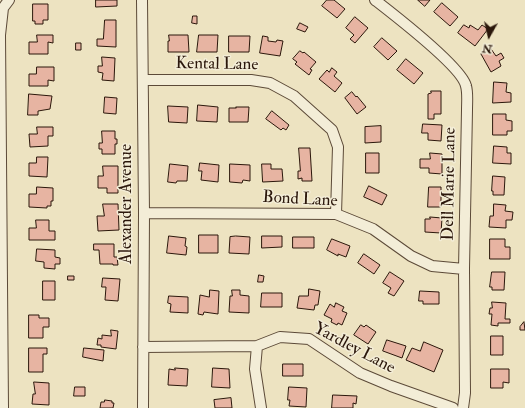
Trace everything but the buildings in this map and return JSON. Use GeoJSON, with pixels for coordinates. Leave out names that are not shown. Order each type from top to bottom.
{"type":"FeatureCollection","features":[{"type":"Feature","properties":{"kind":"street"},"geometry":{"type":"LineString","coordinates":[[3,408],[0,35],[3,8],[8,0]]}},
{"type":"Feature","properties":{"kind":"street","name":"Alexander Avenue"},"geometry":{"type":"LineString","coordinates":[[142,0],[144,214],[143,408]]}},
{"type":"Feature","properties":{"kind":"street","name":"Dell Marie Lane"},"geometry":{"type":"LineString","coordinates":[[375,0],[431,45],[466,84],[467,110],[464,269],[465,393],[463,408]]}},
{"type":"Feature","properties":{"kind":"street","name":"Kental Lane"},"geometry":{"type":"LineString","coordinates":[[143,80],[252,80],[270,82],[294,96],[332,130],[338,147],[336,214]]}},
{"type":"Feature","properties":{"kind":"street","name":"Bond Lane"},"geometry":{"type":"LineString","coordinates":[[144,214],[336,214],[373,230],[412,256],[432,266],[464,269]]}},
{"type":"Feature","properties":{"kind":"street","name":"Yardley Lane"},"geometry":{"type":"LineString","coordinates":[[143,347],[257,346],[280,337],[309,339],[360,373],[424,404],[453,408]]}},
{"type":"Feature","properties":{"kind":"street"},"geometry":{"type":"LineString","coordinates":[[257,346],[255,370],[261,408]]}}]}
